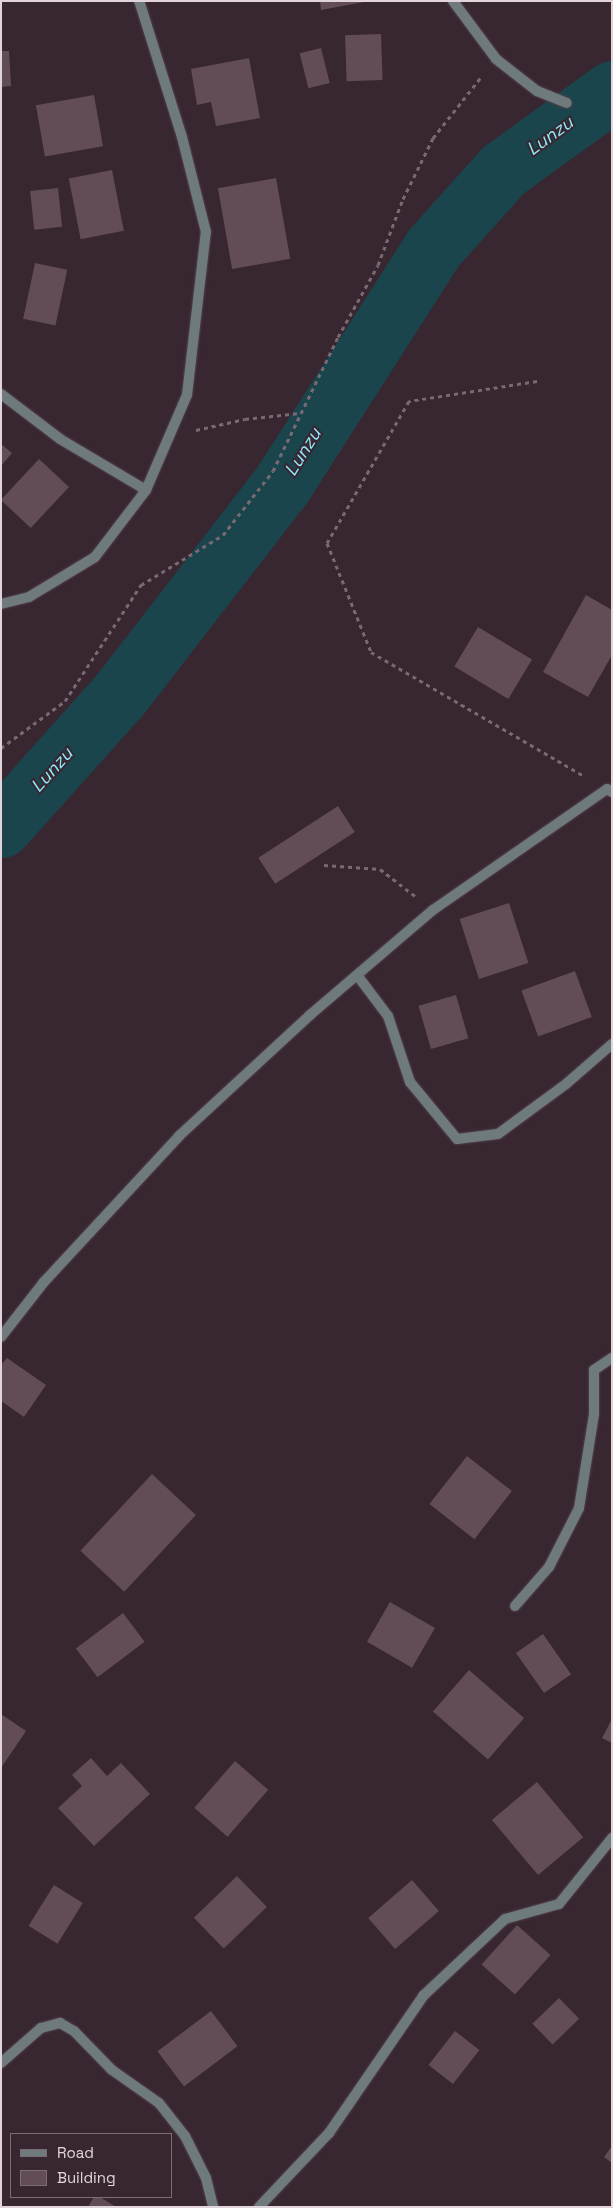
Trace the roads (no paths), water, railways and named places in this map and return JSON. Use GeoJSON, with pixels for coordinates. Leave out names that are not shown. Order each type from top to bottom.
{"type":"FeatureCollection","features":[{"type":"Feature","properties":{"kind":"street"},"geometry":{"type":"LineString","coordinates":[[1,604],[29,597],[95,557],[146,490],[187,395],[206,232],[182,137],[139,1]]}},
{"type":"Feature","properties":{"kind":"street"},"geometry":{"type":"LineString","coordinates":[[453,1],[496,59],[538,90],[567,103]]}},
{"type":"Feature","properties":{"kind":"street"},"geometry":{"type":"LineString","coordinates":[[1,394],[60,438],[146,490]]}},
{"type":"Feature","properties":{"kind":"street"},"geometry":{"type":"LineString","coordinates":[[1,1337],[44,1282],[179,1136],[357,975],[433,910],[609,790]]}},
{"type":"Feature","properties":{"kind":"street"},"geometry":{"type":"LineString","coordinates":[[357,975],[388,1016],[410,1082],[457,1139],[498,1134],[566,1084],[612,1044]]}},
{"type":"Feature","properties":{"kind":"street"},"geometry":{"type":"LineString","coordinates":[[515,1606],[549,1567],[579,1508],[594,1414],[594,1370],[612,1358]]}},
{"type":"Feature","properties":{"kind":"street"},"geometry":{"type":"LineString","coordinates":[[259,2207],[329,2132],[423,1996],[505,1919],[559,1904],[612,1838]]}},
{"type":"Feature","properties":{"kind":"street"},"geometry":{"type":"LineString","coordinates":[[1,2063],[41,2028],[60,2023],[74,2031],[112,2070],[158,2103],[185,2136],[206,2178],[213,2207]]}},
{"type":"Feature","properties":{"kind":"waterway","name":"Lunzu"},"geometry":{"type":"LineString","coordinates":[[1,827],[120,694],[281,486],[433,248],[503,170],[612,91]]}}]}
